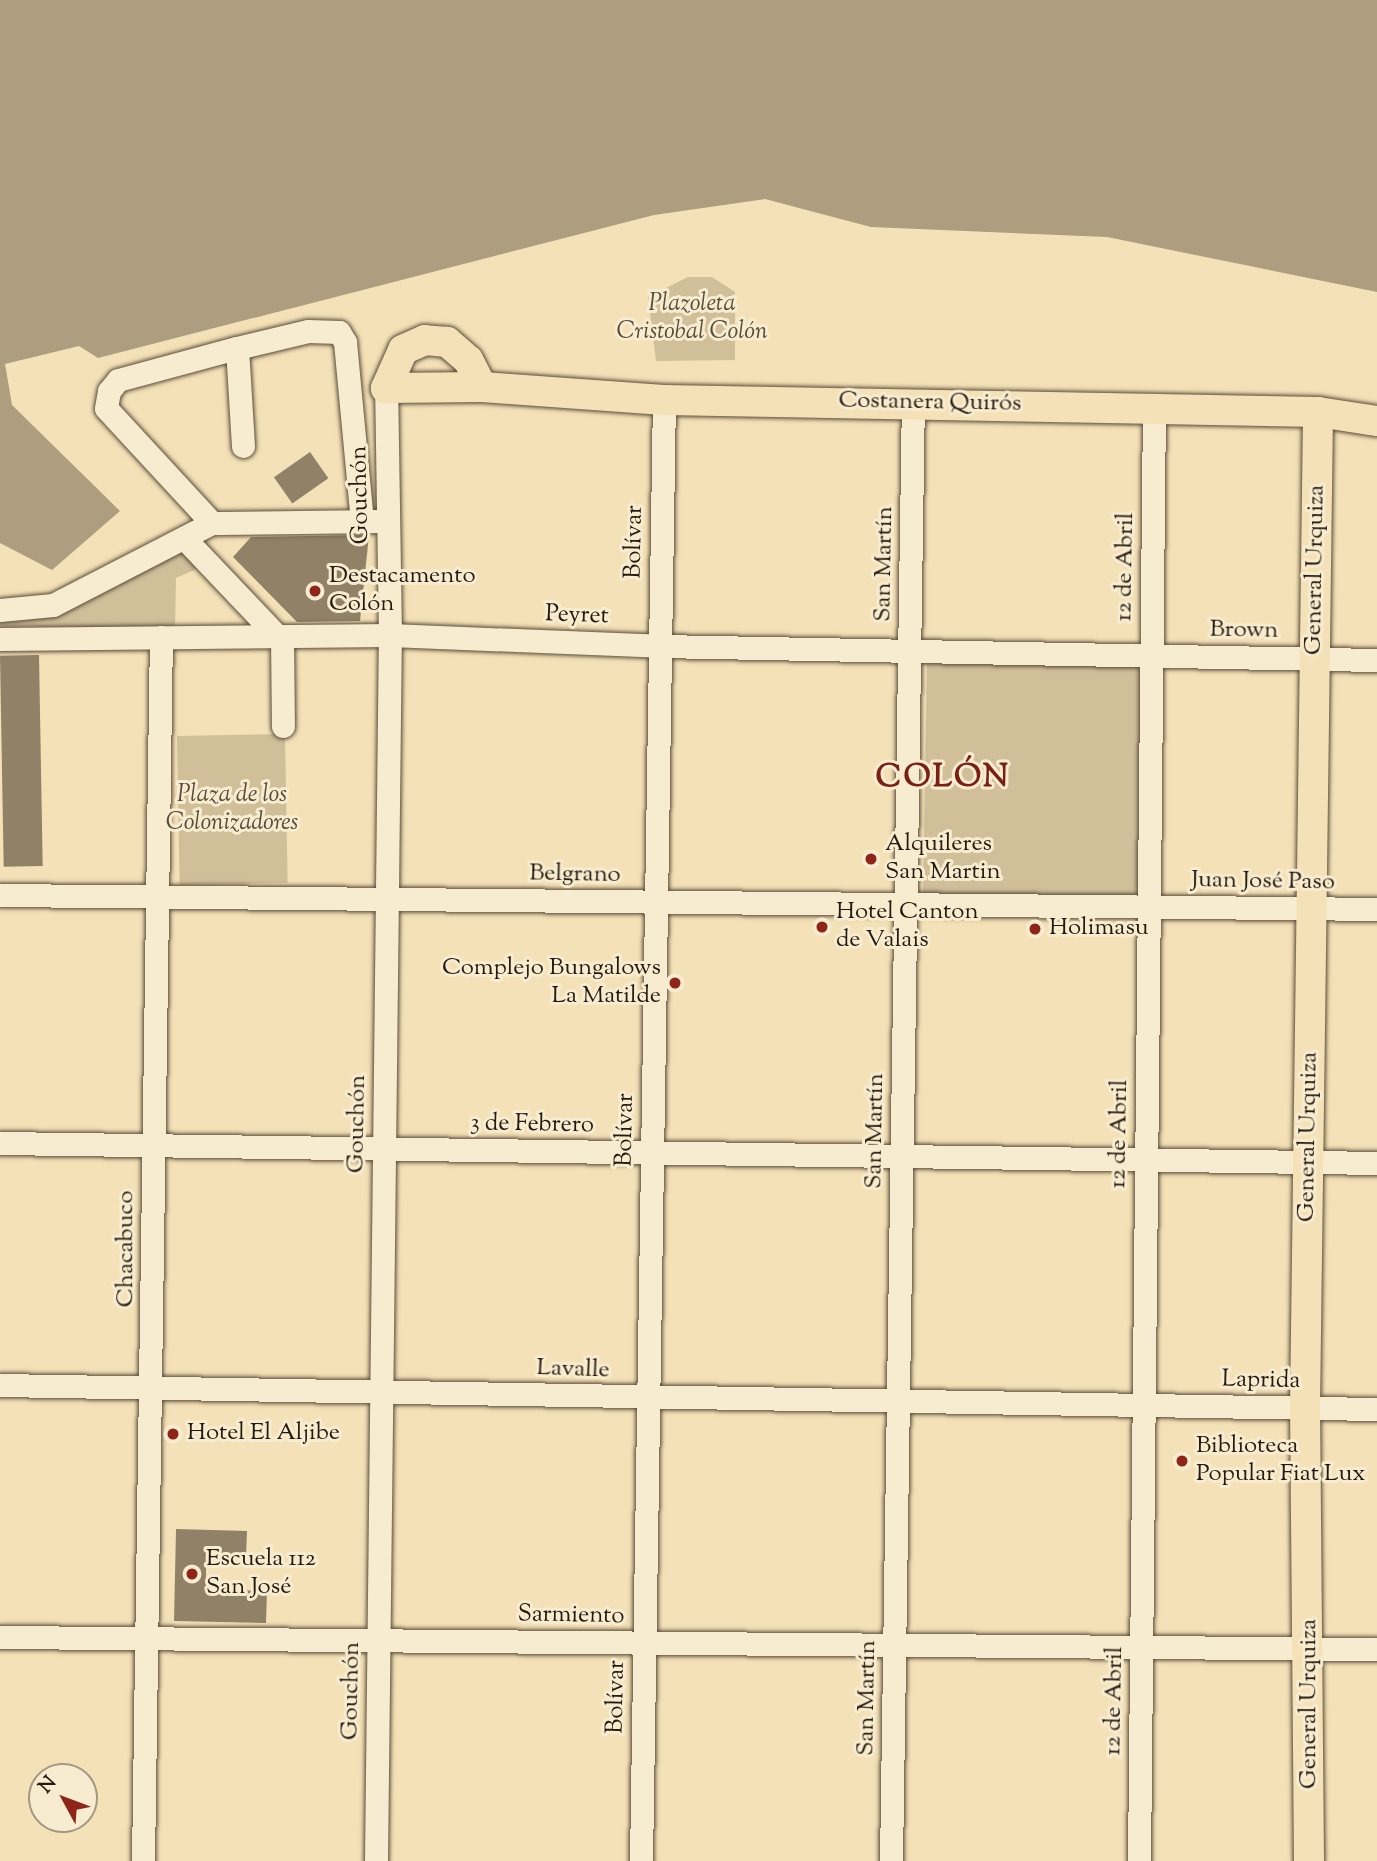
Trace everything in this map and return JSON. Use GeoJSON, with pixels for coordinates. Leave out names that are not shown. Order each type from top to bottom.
{"type":"FeatureCollection","features":[{"type":"Feature","properties":{"kind":"main road"},"geometry":{"type":"LineString","coordinates":[[386,388],[398,356],[425,340],[447,342],[468,360],[482,387]]}},
{"type":"Feature","properties":{"kind":"main road","name":"Costanera Quirós"},"geometry":{"type":"LineString","coordinates":[[386,388],[482,387],[664,400],[913,402],[1318,412],[1377,421]]}},
{"type":"Feature","properties":{"kind":"main road","name":"General Urquiza"},"geometry":{"type":"LineString","coordinates":[[1309,1861],[1311,1648],[1305,1408],[1318,412]]}},
{"type":"Feature","properties":{"kind":"street"},"geometry":{"type":"LineString","coordinates":[[212,523],[106,408],[107,399],[118,380],[308,331],[339,332],[345,342],[362,521]]}},
{"type":"Feature","properties":{"kind":"street"},"geometry":{"type":"LineString","coordinates":[[237,348],[243,446]]}},
{"type":"Feature","properties":{"kind":"street","name":"Gouchón"},"geometry":{"type":"LineString","coordinates":[[376,1861],[390,635],[386,388]]}},
{"type":"Feature","properties":{"kind":"street","name":"Bolívar"},"geometry":{"type":"LineString","coordinates":[[641,1861],[664,400]]}},
{"type":"Feature","properties":{"kind":"street","name":"San Martín"},"geometry":{"type":"LineString","coordinates":[[891,1861],[913,402]]}},
{"type":"Feature","properties":{"kind":"street","name":"12 de Abril"},"geometry":{"type":"LineString","coordinates":[[1139,1861],[1154,408]]}},
{"type":"Feature","properties":{"kind":"street"},"geometry":{"type":"LineString","coordinates":[[0,610],[53,605],[186,540],[212,523],[388,521]]}},
{"type":"Feature","properties":{"kind":"street"},"geometry":{"type":"LineString","coordinates":[[186,540],[280,636],[284,726]]}},
{"type":"Feature","properties":{"kind":"street","name":"Peyret"},"geometry":{"type":"LineString","coordinates":[[0,639],[390,635],[660,646],[1151,655]]}},
{"type":"Feature","properties":{"kind":"street","name":"Chacabuco"},"geometry":{"type":"LineString","coordinates":[[143,1861],[153,1385],[161,637]]}},
{"type":"Feature","properties":{"kind":"street","name":"Brown"},"geometry":{"type":"LineString","coordinates":[[1151,655],[1377,660]]}},
{"type":"Feature","properties":{"kind":"street","name":"Belgrano"},"geometry":{"type":"LineString","coordinates":[[0,895],[1149,906]]}},
{"type":"Feature","properties":{"kind":"street","name":"Juan José Paso"},"geometry":{"type":"LineString","coordinates":[[1149,906],[1377,909]]}},
{"type":"Feature","properties":{"kind":"street","name":"3 de Febrero"},"geometry":{"type":"LineString","coordinates":[[0,1143],[1377,1163]]}},
{"type":"Feature","properties":{"kind":"street","name":"Lavalle"},"geometry":{"type":"LineString","coordinates":[[0,1385],[381,1389],[648,1400],[1144,1405]]}},
{"type":"Feature","properties":{"kind":"street","name":"Laprida"},"geometry":{"type":"LineString","coordinates":[[1144,1405],[1377,1409]]}},
{"type":"Feature","properties":{"kind":"street","name":"Sarmiento"},"geometry":{"type":"LineString","coordinates":[[0,1637],[1377,1649]]}},
{"type":"Feature","properties":{"kind":"green space","name":"Plazoleta Cristobal Colón"},"geometry":{"type":"Polygon","coordinates":[[[688,277],[712,277],[735,292],[735,360],[656,361],[648,297],[688,277]]]}},
{"type":"Feature","properties":{"kind":"green space"},"geometry":{"type":"Polygon","coordinates":[[[187,546],[206,565],[176,578],[175,628],[0,626],[0,616],[187,546]]]}},
{"type":"Feature","properties":{"kind":"green space"},"geometry":{"type":"Polygon","coordinates":[[[927,662],[1143,666],[1139,899],[923,895],[927,662]]]}},
{"type":"Feature","properties":{"kind":"green space","name":"Plaza de los Colonizadores"},"geometry":{"type":"Polygon","coordinates":[[[285,734],[288,883],[180,885],[177,736],[285,734]]]}},
{"type":"Feature","properties":{"kind":"shaded area"},"geometry":{"type":"Polygon","coordinates":[[[0,0],[1377,0],[1377,292],[1107,237],[871,227],[765,199],[654,215],[98,358],[79,346],[5,364],[12,405],[120,511],[52,570],[0,543],[0,0]]]}},
{"type":"Feature","properties":{"kind":"building"},"geometry":{"type":"Polygon","coordinates":[[[310,452],[328,478],[292,503],[274,477],[310,452]]]}},
{"type":"Feature","properties":{"kind":"building","name":"Destacamento Colón"},"geometry":{"type":"Polygon","coordinates":[[[369,535],[360,621],[297,622],[233,557],[251,537],[369,535]]]}},
{"type":"Feature","properties":{"kind":"building"},"geometry":{"type":"Polygon","coordinates":[[[39,655],[43,866],[4,867],[0,656],[39,655]]]}},
{"type":"Feature","properties":{"kind":"building"},"geometry":{"type":"Polygon","coordinates":[[[176,1529],[247,1531],[246,1556],[206,1555],[206,1589],[267,1591],[266,1623],[174,1621],[176,1529]]]}},
{"type":"Feature","properties":{"kind":"place","name":"Destacamento Colón"},"geometry":{"type":"Point","coordinates":[315,591]}},
{"type":"Feature","properties":{"kind":"place","name":"Alquileres San Martin"},"geometry":{"type":"Point","coordinates":[871,859]}},
{"type":"Feature","properties":{"kind":"place","name":"Hotel Canton de Valais"},"geometry":{"type":"Point","coordinates":[822,927]}},
{"type":"Feature","properties":{"kind":"place","name":"Holimasu"},"geometry":{"type":"Point","coordinates":[1035,929]}},
{"type":"Feature","properties":{"kind":"place","name":"Complejo Bungalows La Matilde"},"geometry":{"type":"Point","coordinates":[675,983]}},
{"type":"Feature","properties":{"kind":"place","name":"Hotel El Aljibe"},"geometry":{"type":"Point","coordinates":[173,1434]}},
{"type":"Feature","properties":{"kind":"place","name":"Biblioteca Popular Fiat Lux"},"geometry":{"type":"Point","coordinates":[1182,1461]}},
{"type":"Feature","properties":{"kind":"place","name":"Escuela 112 San José"},"geometry":{"type":"Point","coordinates":[192,1574]}},
{"type":"Feature","properties":{"kind":"district","name":"COLÓN"},"geometry":{"type":"Point","coordinates":[943,778]}}]}
